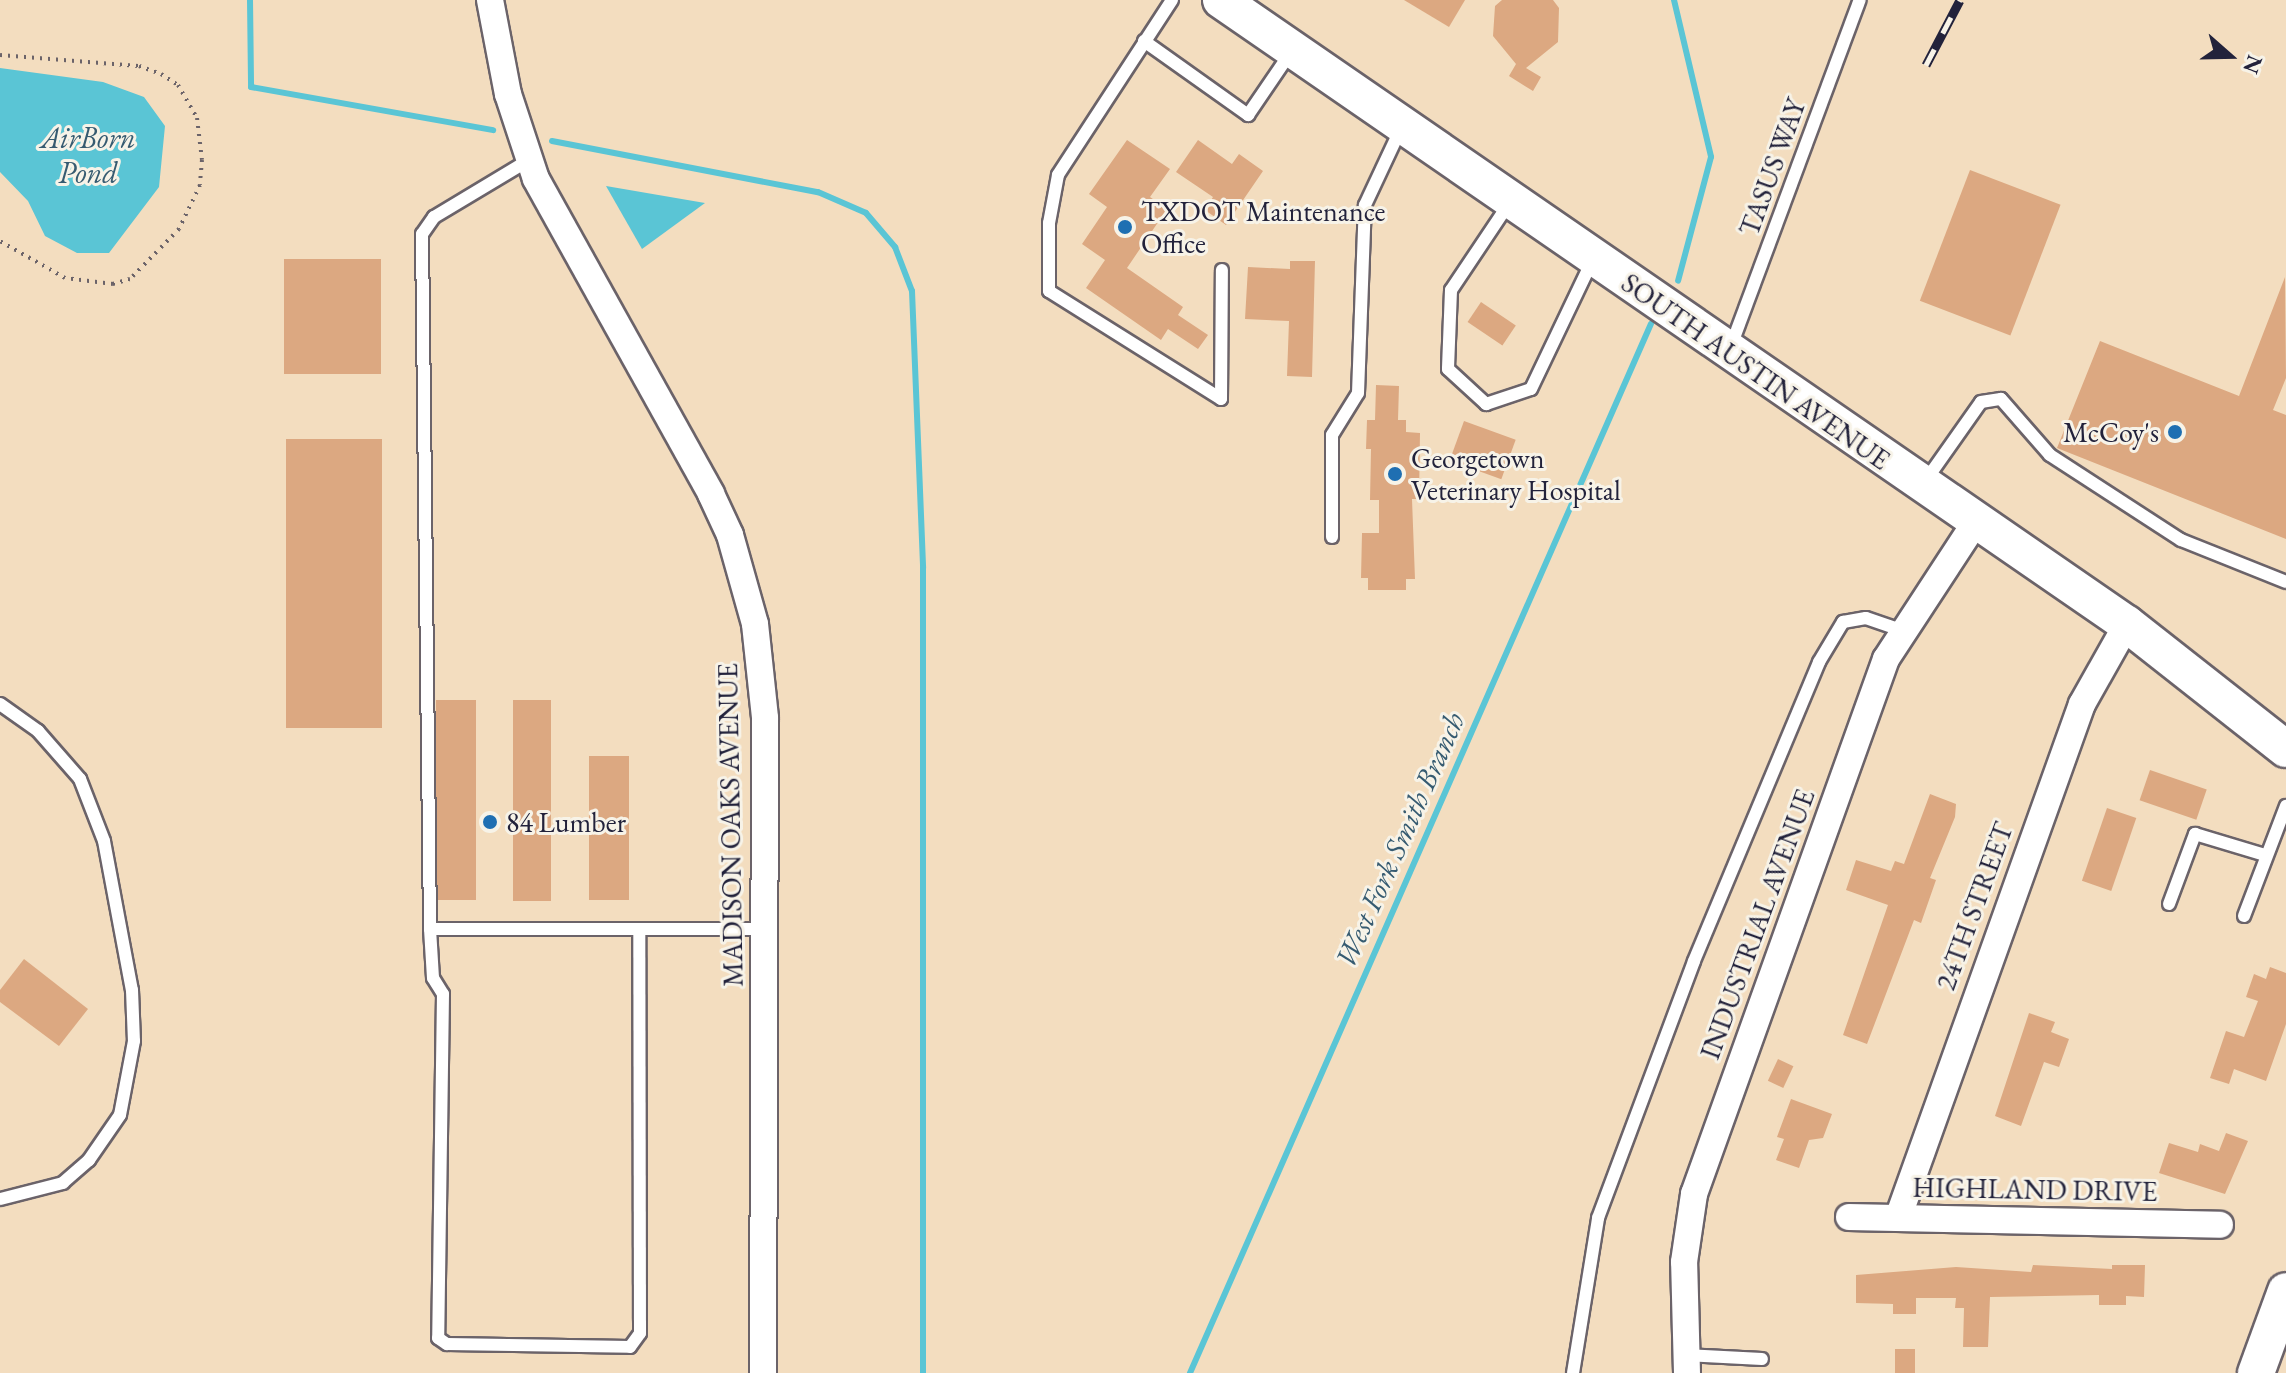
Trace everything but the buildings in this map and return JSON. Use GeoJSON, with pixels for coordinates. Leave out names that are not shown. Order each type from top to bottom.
{"type":"FeatureCollection","features":[{"type":"Feature","properties":{"kind":"main road","name":"SOUTH AUSTIN AVENUE"},"geometry":{"type":"LineString","coordinates":[[1221,0],[1975,523],[2127,624],[2286,749]]}},
{"type":"Feature","properties":{"kind":"main road"},"geometry":{"type":"LineString","coordinates":[[2256,1373],[2286,1291]]}},
{"type":"Feature","properties":{"kind":"street","name":"MADISON OAKS AVENUE"},"geometry":{"type":"LineString","coordinates":[[490,0],[498,54],[529,160],[557,221],[711,494],[744,579],[764,706],[763,1373]]}},
{"type":"Feature","properties":{"kind":"street","name":"INDUSTRIAL AVENUE"},"geometry":{"type":"LineString","coordinates":[[1686,1364],[1684,1262],[1694,1194],[1886,659],[1975,523]]}},
{"type":"Feature","properties":{"kind":"street","name":"24TH STREET"},"geometry":{"type":"LineString","coordinates":[[1898,1218],[2082,704],[2127,624]]}},
{"type":"Feature","properties":{"kind":"street","name":"HIGHLAND DRIVE"},"geometry":{"type":"LineString","coordinates":[[1849,1217],[2220,1225]]}},
{"type":"Feature","properties":{"kind":"lane"},"geometry":{"type":"LineString","coordinates":[[1172,0],[1058,175],[1049,223],[1049,291],[1221,399],[1222,270]]}},
{"type":"Feature","properties":{"kind":"lane","name":"TASUS WAY"},"geometry":{"type":"LineString","coordinates":[[1729,350],[1860,0]]}},
{"type":"Feature","properties":{"kind":"lane"},"geometry":{"type":"LineString","coordinates":[[1144,41],[1248,115],[1293,50]]}},
{"type":"Feature","properties":{"kind":"lane"},"geometry":{"type":"LineString","coordinates":[[1332,537],[1332,435],[1358,393],[1365,205],[1402,126]]}},
{"type":"Feature","properties":{"kind":"lane"},"geometry":{"type":"LineString","coordinates":[[529,160],[434,217],[422,234],[430,929],[433,978],[443,994],[438,1338],[447,1344],[630,1347],[640,1333],[639,930]]}},
{"type":"Feature","properties":{"kind":"lane"},"geometry":{"type":"LineString","coordinates":[[1511,200],[1451,290],[1448,369],[1486,404],[1531,389],[1593,258]]}},
{"type":"Feature","properties":{"kind":"lane"},"geometry":{"type":"LineString","coordinates":[[1922,486],[1981,402],[2001,399],[2050,455],[2181,540],[2286,582]]}},
{"type":"Feature","properties":{"kind":"lane"},"geometry":{"type":"LineString","coordinates":[[1573,1373],[1598,1218],[1694,961],[1819,662],[1843,622],[1866,618],[1904,631]]}},
{"type":"Feature","properties":{"kind":"lane"},"geometry":{"type":"LineString","coordinates":[[0,704],[38,731],[80,779],[104,841],[132,990],[134,1041],[120,1115],[89,1160],[63,1183],[0,1199]]}},
{"type":"Feature","properties":{"kind":"lane"},"geometry":{"type":"LineString","coordinates":[[2244,916],[2286,806]]}},
{"type":"Feature","properties":{"kind":"lane"},"geometry":{"type":"LineString","coordinates":[[2169,904],[2195,834],[2265,855]]}},
{"type":"Feature","properties":{"kind":"lane"},"geometry":{"type":"LineString","coordinates":[[430,929],[764,929]]}},
{"type":"Feature","properties":{"kind":"lane"},"geometry":{"type":"LineString","coordinates":[[1686,1364],[1762,1359]]}},
{"type":"Feature","properties":{"kind":"path"},"geometry":{"type":"LineString","coordinates":[[0,55],[139,66],[161,74],[178,85],[197,118],[202,160],[200,185],[179,229],[130,279],[113,284],[65,278],[0,241]]}},
{"type":"Feature","properties":{"kind":"water","name":"AirBorn Pond"},"geometry":{"type":"Polygon","coordinates":[[[0,68],[103,82],[144,97],[165,126],[159,187],[109,253],[77,253],[45,236],[28,201],[0,172],[0,68]]]}},
{"type":"Feature","properties":{"kind":"water"},"geometry":{"type":"Polygon","coordinates":[[[606,186],[705,203],[642,249],[606,186]]]}},
{"type":"Feature","properties":{"kind":"waterway"},"geometry":{"type":"LineString","coordinates":[[250,0],[251,87],[493,130]]}},
{"type":"Feature","properties":{"kind":"waterway","name":"West Fork Smith Branch"},"geometry":{"type":"LineString","coordinates":[[1674,0],[1711,157],[1678,281]]}},
{"type":"Feature","properties":{"kind":"waterway"},"geometry":{"type":"LineString","coordinates":[[552,141],[818,192],[866,213],[895,247],[912,291],[923,568],[923,1373]]}},
{"type":"Feature","properties":{"kind":"waterway","name":"West Fork Smith Branch"},"geometry":{"type":"LineString","coordinates":[[1190,1373],[1651,324]]}},
{"type":"Feature","properties":{"kind":"railway"},"geometry":{"type":"LineString","coordinates":[[1926,65],[1960,0]]}},
{"type":"Feature","properties":{"kind":"place","name":"TXDOT Maintenance Office"},"geometry":{"type":"Point","coordinates":[1125,227]}},
{"type":"Feature","properties":{"kind":"place","name":"McCoy's"},"geometry":{"type":"Point","coordinates":[2175,432]}},
{"type":"Feature","properties":{"kind":"place","name":"Georgetown Veterinary Hospital"},"geometry":{"type":"Point","coordinates":[1395,474]}},
{"type":"Feature","properties":{"kind":"place","name":"84 Lumber"},"geometry":{"type":"Point","coordinates":[490,822]}}]}
